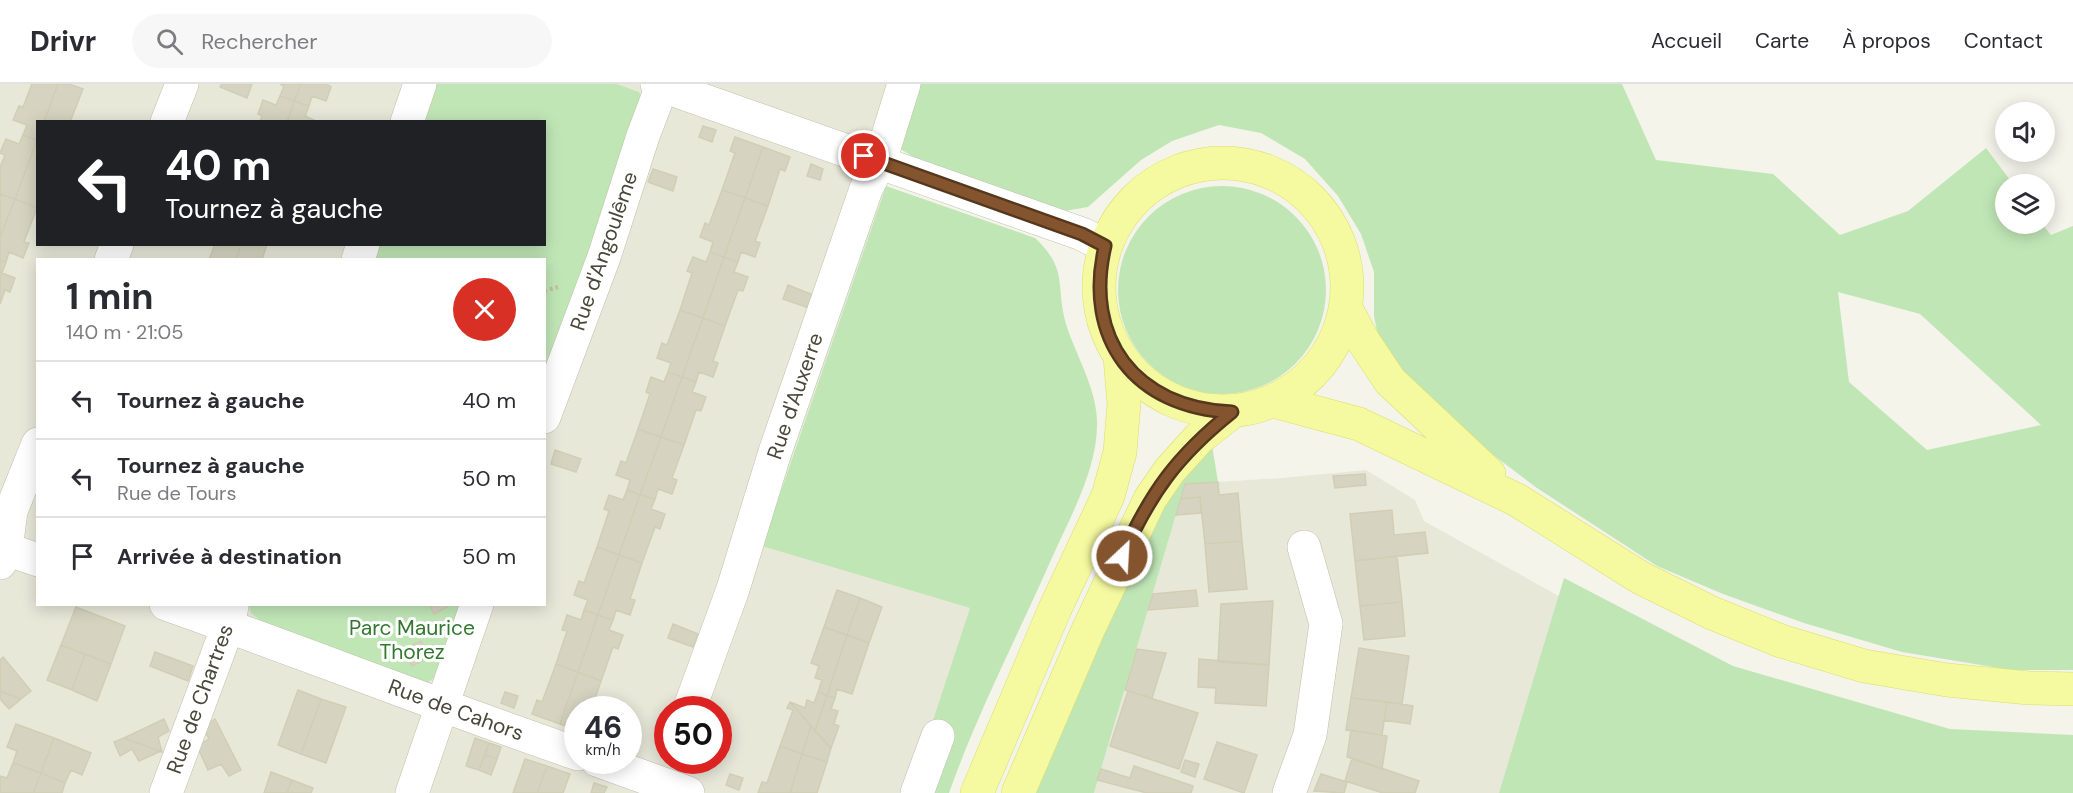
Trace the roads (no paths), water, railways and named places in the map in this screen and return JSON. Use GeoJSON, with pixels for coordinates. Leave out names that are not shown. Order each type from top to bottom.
{"type":"FeatureCollection","features":[{"type":"Feature","properties":{"kind":"main road"},"geometry":{"type":"LineString","coordinates":[[1228,162],[1254,166],[1279,175],[1294,185],[1320,209],[1334,231],[1344,256],[1348,282],[1346,309],[1337,338],[1322,364],[1299,386],[1273,402],[1232,412],[1206,411],[1180,405],[1157,393],[1137,377],[1120,357],[1106,331],[1100,303],[1099,274],[1105,246],[1117,221],[1133,201],[1153,183],[1176,171],[1202,164],[1228,162]]}},
{"type":"Feature","properties":{"kind":"main road"},"geometry":{"type":"LineString","coordinates":[[1346,309],[1364,342],[1390,381],[1517,500]]}},
{"type":"Feature","properties":{"kind":"main road"},"geometry":{"type":"LineString","coordinates":[[977,793],[1054,611],[1108,496],[1120,452],[1123,416],[1120,357]]}},
{"type":"Feature","properties":{"kind":"main road"},"geometry":{"type":"LineString","coordinates":[[1273,402],[1359,424],[1517,500],[1641,578],[1712,613],[1781,641],[1864,666],[1947,680],[2029,688],[2073,689]]}},
{"type":"Feature","properties":{"kind":"main road"},"geometry":{"type":"LineString","coordinates":[[1018,793],[1088,630],[1150,499],[1170,470],[1199,438],[1232,412]]}},
{"type":"Feature","properties":{"kind":"street"},"geometry":{"type":"LineString","coordinates":[[168,120],[182,84]]}},
{"type":"Feature","properties":{"kind":"street"},"geometry":{"type":"LineString","coordinates":[[408,120],[420,84]]}},
{"type":"Feature","properties":{"kind":"street","name":"Rue d'Auxerre"},"geometry":{"type":"LineString","coordinates":[[694,696],[733,589],[775,452],[866,189],[880,161],[904,84]]}},
{"type":"Feature","properties":{"kind":"street"},"geometry":{"type":"LineString","coordinates":[[660,85],[1082,234],[1105,246]]}},
{"type":"Feature","properties":{"kind":"street","name":"Rue d'Angoulême"},"geometry":{"type":"LineString","coordinates":[[546,412],[604,257],[660,85]]}},
{"type":"Feature","properties":{"kind":"street"},"geometry":{"type":"LineString","coordinates":[[36,449],[10,511],[2,553],[36,560]]}},
{"type":"Feature","properties":{"kind":"street"},"geometry":{"type":"LineString","coordinates":[[1289,793],[1310,735],[1326,624],[1304,547]]}},
{"type":"Feature","properties":{"kind":"street","name":"Rue de Cahors"},"geometry":{"type":"LineString","coordinates":[[178,606],[230,615],[441,707],[564,749]]}},
{"type":"Feature","properties":{"kind":"street"},"geometry":{"type":"LineString","coordinates":[[412,793],[476,606]]}},
{"type":"Feature","properties":{"kind":"street","name":"Rue de Chartres"},"geometry":{"type":"LineString","coordinates":[[166,793],[230,615]]}},
{"type":"Feature","properties":{"kind":"street"},"geometry":{"type":"LineString","coordinates":[[917,793],[938,736]]}},
{"type":"Feature","properties":{"kind":"street"},"geometry":{"type":"LineString","coordinates":[[642,774],[673,783]]}},
{"type":"Feature","properties":{"kind":"park label","name":"Parc Maurice Thorez"},"geometry":{"type":"Point","coordinates":[412,640]}}]}
